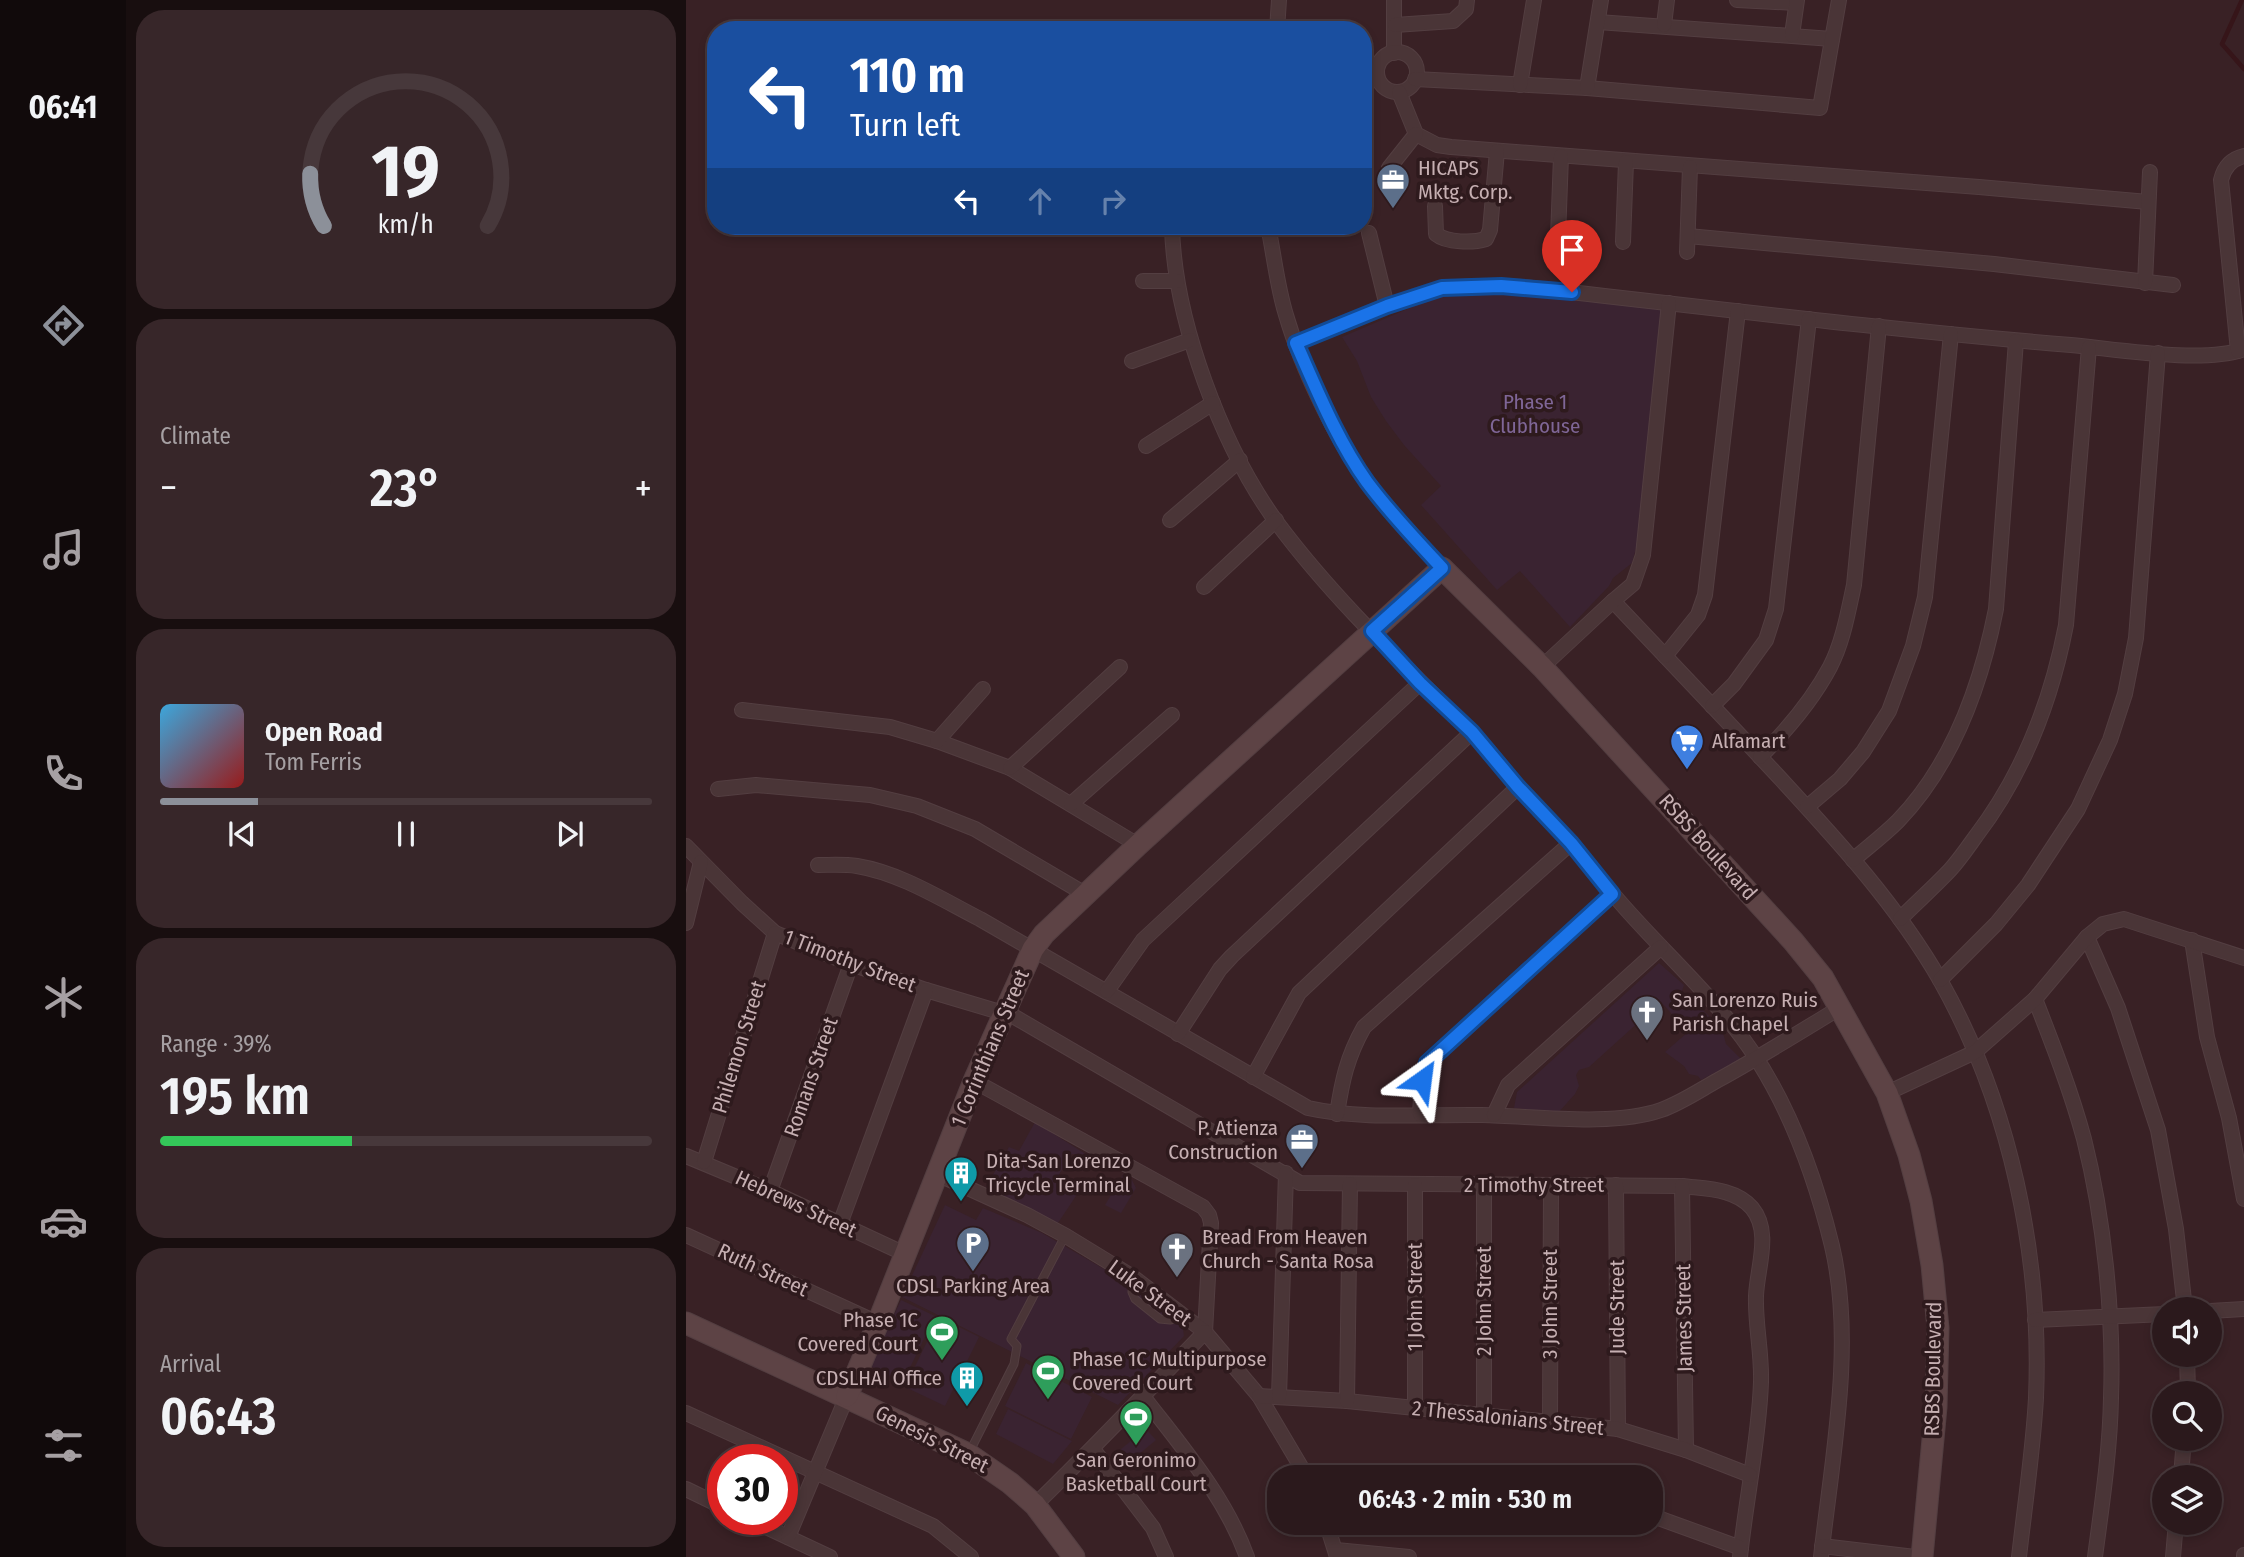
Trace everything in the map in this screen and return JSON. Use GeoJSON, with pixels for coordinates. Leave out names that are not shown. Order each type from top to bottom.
{"type":"FeatureCollection","features":[{"type":"Feature","properties":{"kind":"street"},"geometry":{"type":"LineString","coordinates":[[1278,21],[1279,0]]}},
{"type":"Feature","properties":{"kind":"street"},"geometry":{"type":"LineString","coordinates":[[1394,0],[1394,53]]}},
{"type":"Feature","properties":{"kind":"street"},"geometry":{"type":"LineString","coordinates":[[1395,25],[1453,21],[1466,9],[1467,0]]}},
{"type":"Feature","properties":{"kind":"street"},"geometry":{"type":"LineString","coordinates":[[1520,85],[1534,0]]}},
{"type":"Feature","properties":{"kind":"street"},"geometry":{"type":"LineString","coordinates":[[1587,88],[1601,0]]}},
{"type":"Feature","properties":{"kind":"street"},"geometry":{"type":"LineString","coordinates":[[1664,25],[1667,0]]}},
{"type":"Feature","properties":{"kind":"street"},"geometry":{"type":"LineString","coordinates":[[1737,0],[1796,2],[1792,35]]}},
{"type":"Feature","properties":{"kind":"street"},"geometry":{"type":"LineString","coordinates":[[1415,79],[1587,88],[1820,108],[1839,0]]}},
{"type":"Feature","properties":{"kind":"street"},"geometry":{"type":"LineString","coordinates":[[1598,22],[1832,39]]}},
{"type":"Feature","properties":{"kind":"street"},"geometry":{"type":"LineString","coordinates":[[1372,68],[1385,56],[1394,53],[1405,54],[1415,64],[1416,70],[1415,79],[1408,88],[1399,92],[1383,87],[1372,72]]}},
{"type":"Feature","properties":{"kind":"street"},"geometry":{"type":"LineString","coordinates":[[1399,92],[1416,134],[1437,145],[2148,202]]}},
{"type":"Feature","properties":{"kind":"street"},"geometry":{"type":"LineString","coordinates":[[1389,168],[1416,134]]}},
{"type":"Feature","properties":{"kind":"street"},"geometry":{"type":"LineString","coordinates":[[1434,206],[1436,234],[1442,238],[1478,242],[1486,239],[1490,230],[1497,151]]}},
{"type":"Feature","properties":{"kind":"street"},"geometry":{"type":"LineString","coordinates":[[1558,237],[1561,156]]}},
{"type":"Feature","properties":{"kind":"street"},"geometry":{"type":"LineString","coordinates":[[1296,343],[1387,306],[1442,288],[1478,286],[1524,287],[2016,341],[2158,353],[2201,356],[2241,350],[2221,180],[2226,166],[2244,156]]}},
{"type":"Feature","properties":{"kind":"street"},"geometry":{"type":"LineString","coordinates":[[1623,242],[1626,162]]}},
{"type":"Feature","properties":{"kind":"street"},"geometry":{"type":"LineString","coordinates":[[1687,252],[1690,167]]}},
{"type":"Feature","properties":{"kind":"street"},"geometry":{"type":"LineString","coordinates":[[2146,283],[2150,172]]}},
{"type":"Feature","properties":{"kind":"street"},"geometry":{"type":"LineString","coordinates":[[1172,235],[1177,281],[1190,340],[1213,402],[1240,460],[1276,520],[1305,557],[1372,631],[1420,683],[1472,732],[1518,787],[1571,843],[1612,894],[1727,1017],[1756,1059],[1801,1143],[1832,1249],[1839,1297],[1842,1334],[1841,1381],[1821,1552],[1915,1557]]}},
{"type":"Feature","properties":{"kind":"street","name":"RSBS Boulevard"},"geometry":{"type":"LineString","coordinates":[[1270,235],[1285,314],[1296,343],[1335,429],[1367,481],[1398,521],[1542,667],[1793,941],[1823,978],[1841,1007],[1887,1093],[1909,1155],[1921,1200],[1932,1265],[1938,1328],[1936,1407],[1922,1557]]}},
{"type":"Feature","properties":{"kind":"street"},"geometry":{"type":"LineString","coordinates":[[1369,235],[1387,306]]}},
{"type":"Feature","properties":{"kind":"street"},"geometry":{"type":"LineString","coordinates":[[1688,236],[1994,264],[2173,285]]}},
{"type":"Feature","properties":{"kind":"street"},"geometry":{"type":"LineString","coordinates":[[1143,281],[1177,281]]}},
{"type":"Feature","properties":{"kind":"street"},"geometry":{"type":"LineString","coordinates":[[1542,667],[1633,584],[1643,555],[1669,303]]}},
{"type":"Feature","properties":{"kind":"street"},"geometry":{"type":"LineString","coordinates":[[1665,656],[1698,614],[1705,595],[1738,311]]}},
{"type":"Feature","properties":{"kind":"street"},"geometry":{"type":"LineString","coordinates":[[1712,706],[1734,684],[1766,640],[1776,609],[1809,319]]}},
{"type":"Feature","properties":{"kind":"street"},"geometry":{"type":"LineString","coordinates":[[1760,757],[1785,732],[1809,701],[1831,666],[1846,622],[1854,584],[1879,326]]}},
{"type":"Feature","properties":{"kind":"street"},"geometry":{"type":"LineString","coordinates":[[1807,807],[1840,779],[1863,752],[1889,711],[1913,646],[1925,597],[1951,334]]}},
{"type":"Feature","properties":{"kind":"street"},"geometry":{"type":"LineString","coordinates":[[1132,361],[1190,340]]}},
{"type":"Feature","properties":{"kind":"street"},"geometry":{"type":"LineString","coordinates":[[1853,860],[1898,822],[1934,774],[1964,718],[1988,650],[1996,609],[2016,341]]}},
{"type":"Feature","properties":{"kind":"street"},"geometry":{"type":"LineString","coordinates":[[1900,919],[1952,868],[1991,816],[2017,775],[2042,718],[2057,670],[2066,625],[2089,347]]}},
{"type":"Feature","properties":{"kind":"street"},"geometry":{"type":"LineString","coordinates":[[1940,979],[1996,924],[2028,885],[2078,809],[2110,740],[2125,694],[2137,638],[2158,353]]}},
{"type":"Feature","properties":{"kind":"street"},"geometry":{"type":"LineString","coordinates":[[1146,446],[1213,402]]}},
{"type":"Feature","properties":{"kind":"street"},"geometry":{"type":"LineString","coordinates":[[1170,520],[1240,460]]}},
{"type":"Feature","properties":{"kind":"street"},"geometry":{"type":"LineString","coordinates":[[1204,587],[1276,520]]}},
{"type":"Feature","properties":{"kind":"street","name":"1 Corinthians Street"},"geometry":{"type":"LineString","coordinates":[[788,1537],[878,1323],[974,1081],[1033,949],[1044,934],[1085,894],[1442,568]]}},
{"type":"Feature","properties":{"kind":"street"},"geometry":{"type":"LineString","coordinates":[[1613,601],[1807,807],[1900,919],[1940,979],[1993,1094],[2024,1211],[2035,1320],[2036,1397],[2019,1557]]}},
{"type":"Feature","properties":{"kind":"street"},"geometry":{"type":"LineString","coordinates":[[1010,768],[1119,667]]}},
{"type":"Feature","properties":{"kind":"street"},"geometry":{"type":"LineString","coordinates":[[1107,991],[1143,940],[1420,683]]}},
{"type":"Feature","properties":{"kind":"street"},"geometry":{"type":"LineString","coordinates":[[937,741],[983,689]]}},
{"type":"Feature","properties":{"kind":"street"},"geometry":{"type":"LineString","coordinates":[[742,710],[890,727],[937,741],[1010,768],[1138,845]]}},
{"type":"Feature","properties":{"kind":"street"},"geometry":{"type":"LineString","coordinates":[[1071,804],[1172,715]]}},
{"type":"Feature","properties":{"kind":"street"},"geometry":{"type":"LineString","coordinates":[[1178,1034],[1220,969],[1232,956],[1472,732]]}},
{"type":"Feature","properties":{"kind":"street"},"geometry":{"type":"LineString","coordinates":[[718,789],[769,786],[870,795],[917,806],[975,830],[1085,894]]}},
{"type":"Feature","properties":{"kind":"street"},"geometry":{"type":"LineString","coordinates":[[1253,1077],[1299,993],[1518,787]]}},
{"type":"Feature","properties":{"kind":"street"},"geometry":{"type":"LineString","coordinates":[[1337,1114],[1343,1074],[1351,1049],[1364,1027],[1571,843]]}},
{"type":"Feature","properties":{"kind":"street","name":"1 Timothy Street"},"geometry":{"type":"LineString","coordinates":[[686,846],[775,933],[851,964],[1004,1013]]}},
{"type":"Feature","properties":{"kind":"street"},"geometry":{"type":"LineString","coordinates":[[686,923],[701,862]]}},
{"type":"Feature","properties":{"kind":"street"},"geometry":{"type":"LineString","coordinates":[[818,864],[857,866],[889,875],[980,919],[1308,1108],[1337,1114],[1563,1118],[1639,1116],[1664,1109],[1756,1059],[1841,1007]]}},
{"type":"Feature","properties":{"kind":"street"},"geometry":{"type":"LineString","coordinates":[[1420,1114],[1422,1080],[1427,1063],[1612,894]]}},
{"type":"Feature","properties":{"kind":"street"},"geometry":{"type":"LineString","coordinates":[[1887,1093],[1975,1052],[2035,999],[2087,937],[2103,924],[2124,919],[2244,958]]}},
{"type":"Feature","properties":{"kind":"street","name":"Philemon Street"},"geometry":{"type":"LineString","coordinates":[[704,1162],[775,933]]}},
{"type":"Feature","properties":{"kind":"street"},"geometry":{"type":"LineString","coordinates":[[2087,937],[2118,1008],[2158,1130],[2176,1229],[2184,1297]]}},
{"type":"Feature","properties":{"kind":"street"},"geometry":{"type":"LineString","coordinates":[[2192,940],[2207,1037],[2229,1118],[2244,1199]]}},
{"type":"Feature","properties":{"kind":"street"},"geometry":{"type":"LineString","coordinates":[[1494,1115],[1508,1085],[1661,947]]}},
{"type":"Feature","properties":{"kind":"street","name":"Romans Street"},"geometry":{"type":"LineString","coordinates":[[770,1191],[851,964]]}},
{"type":"Feature","properties":{"kind":"street"},"geometry":{"type":"LineString","coordinates":[[840,1224],[926,990]]}},
{"type":"Feature","properties":{"kind":"street"},"geometry":{"type":"LineString","coordinates":[[2035,999],[2058,1057],[2083,1138],[2097,1201],[2110,1317],[2112,1397],[2108,1458],[2095,1557]]}},
{"type":"Feature","properties":{"kind":"street","name":"2 Timothy Street"},"geometry":{"type":"LineString","coordinates":[[1004,1013],[1024,1022],[1300,1183],[1682,1186],[1719,1190],[1737,1196],[1751,1207],[1760,1223],[1762,1237],[1756,1297],[1761,1380],[1741,1552]]}},
{"type":"Feature","properties":{"kind":"street"},"geometry":{"type":"LineString","coordinates":[[974,1081],[1203,1207],[1211,1223],[1205,1332],[1093,1449],[1035,1505]]}},
{"type":"Feature","properties":{"kind":"street","name":"Hebrews Street"},"geometry":{"type":"LineString","coordinates":[[686,1156],[770,1191],[905,1254]]}},
{"type":"Feature","properties":{"kind":"street"},"geometry":{"type":"LineString","coordinates":[[1279,1397],[1286,1173]]}},
{"type":"Feature","properties":{"kind":"street","name":"Luke Street"},"geometry":{"type":"LineString","coordinates":[[937,1174],[1066,1236],[1133,1277],[1205,1332],[1259,1396],[1301,1465]]}},
{"type":"Feature","properties":{"kind":"street"},"geometry":{"type":"LineString","coordinates":[[1347,1401],[1350,1184]]}},
{"type":"Feature","properties":{"kind":"street","name":"1 John Street"},"geometry":{"type":"LineString","coordinates":[[1415,1185],[1415,1409]]}},
{"type":"Feature","properties":{"kind":"street","name":"Jude Street"},"geometry":{"type":"LineString","coordinates":[[1616,1185],[1618,1429]]}},
{"type":"Feature","properties":{"kind":"street","name":"2 John Street"},"geometry":{"type":"LineString","coordinates":[[1484,1186],[1484,1416]]}},
{"type":"Feature","properties":{"kind":"street","name":"3 John Street"},"geometry":{"type":"LineString","coordinates":[[1550,1422],[1551,1186]]}},
{"type":"Feature","properties":{"kind":"street","name":"James Street"},"geometry":{"type":"LineString","coordinates":[[1682,1186],[1686,1450]]}},
{"type":"Feature","properties":{"kind":"street","name":"Ruth Street"},"geometry":{"type":"LineString","coordinates":[[686,1234],[878,1323]]}},
{"type":"Feature","properties":{"kind":"street"},"geometry":{"type":"LineString","coordinates":[[2222,1310],[2244,1309]]}},
{"type":"Feature","properties":{"kind":"street"},"geometry":{"type":"LineString","coordinates":[[2035,1320],[2152,1315]]}},
{"type":"Feature","properties":{"kind":"street","name":"Genesis Street"},"geometry":{"type":"LineString","coordinates":[[686,1323],[968,1454],[1010,1483],[1035,1505],[1074,1557]]}},
{"type":"Feature","properties":{"kind":"street"},"geometry":{"type":"LineString","coordinates":[[1142,1395],[1203,1474],[1238,1534],[1247,1557]]}},
{"type":"Feature","properties":{"kind":"street","name":"2 Thessalonians Street"},"geometry":{"type":"LineString","coordinates":[[1259,1396],[1347,1401],[1618,1429],[1686,1450],[1750,1475]]}},
{"type":"Feature","properties":{"kind":"street"},"geometry":{"type":"LineString","coordinates":[[686,1413],[933,1526],[971,1557]]}},
{"type":"Feature","properties":{"kind":"street"},"geometry":{"type":"LineString","coordinates":[[1093,1449],[1153,1528],[1166,1557]]}},
{"type":"Feature","properties":{"kind":"street"},"geometry":{"type":"LineString","coordinates":[[686,1489],[707,1499]]}},
{"type":"Feature","properties":{"kind":"street"},"geometry":{"type":"LineString","coordinates":[[1663,1520],[1741,1552]]}},
{"type":"Feature","properties":{"kind":"street"},"geometry":{"type":"LineString","coordinates":[[784,1535],[830,1557]]}},
{"type":"Feature","properties":{"kind":"street"},"geometry":{"type":"LineString","coordinates":[[1330,1535],[1337,1553],[1409,1557]]}},
{"type":"Feature","properties":{"kind":"street"},"geometry":{"type":"LineString","coordinates":[[2173,1557],[2175,1535]]}},
{"type":"Feature","properties":{"kind":"lane"},"geometry":{"type":"LineString","coordinates":[[968,1454],[1014,1364],[1017,1346],[1011,1339],[1066,1236]]}},
{"type":"Feature","properties":{"kind":"green space","name":"Phase 1 Clubhouse"},"geometry":{"type":"Polygon","coordinates":[[[1502,293],[1662,308],[1639,537],[1632,563],[1613,578],[1609,586],[1570,627],[1520,571],[1497,590],[1421,505],[1441,486],[1386,421],[1371,397],[1357,361],[1342,337],[1433,298],[1502,293]]]}},
{"type":"Feature","properties":{"kind":"green space"},"geometry":{"type":"Polygon","coordinates":[[[1659,963],[1684,985],[1680,1004],[1685,1008],[1698,1005],[1722,1029],[1726,1044],[1741,1059],[1701,1080],[1698,1076],[1689,1074],[1684,1066],[1665,1052],[1688,1032],[1661,1002],[1589,1067],[1579,1070],[1576,1075],[1579,1086],[1558,1113],[1514,1108],[1517,1092],[1659,963]]]}},
{"type":"Feature","properties":{"kind":"green space"},"geometry":{"type":"Polygon","coordinates":[[[1035,1122],[1087,1155],[1072,1154],[1058,1176],[1080,1190],[1058,1223],[986,1187],[1009,1147],[1019,1151],[1035,1122]]]}},
{"type":"Feature","properties":{"kind":"green space"},"geometry":{"type":"Polygon","coordinates":[[[1124,1173],[1136,1188],[1121,1213],[1105,1205],[1124,1173]]]}},
{"type":"Feature","properties":{"kind":"green space"},"geometry":{"type":"Polygon","coordinates":[[[945,1205],[976,1220],[983,1208],[1042,1233],[1121,1279],[1178,1323],[1184,1336],[1118,1405],[902,1297],[945,1205]]]}},
{"type":"Feature","properties":{"kind":"green space"},"geometry":{"type":"Polygon","coordinates":[[[901,1300],[935,1316],[903,1382],[870,1366],[901,1300]]]}},
{"type":"Feature","properties":{"kind":"green space","name":"Phase 1C Covered Court"},"geometry":{"type":"Polygon","coordinates":[[[939,1317],[979,1337],[945,1406],[905,1387],[939,1317]]]}},
{"type":"Feature","properties":{"kind":"green space","name":"Phase 1C Multipurpose Covered Court"},"geometry":{"type":"Polygon","coordinates":[[[1026,1363],[1092,1397],[1071,1439],[1005,1406],[1026,1363]]]}},
{"type":"Feature","properties":{"kind":"green space"},"geometry":{"type":"Polygon","coordinates":[[[1008,1409],[1072,1441],[1053,1464],[996,1434],[1008,1409]]]}},
{"type":"Feature","properties":{"kind":"green space","name":"San Geronimo Basketball Court"},"geometry":{"type":"Polygon","coordinates":[[[1146,1429],[1156,1440],[1126,1465],[1116,1453],[1146,1429]]]}},
{"type":"Feature","properties":{"kind":"waterway"},"geometry":{"type":"LineString","coordinates":[[2242,0],[2222,44],[2244,69]]}},
{"type":"Feature","properties":{"kind":"place","name":"HICAPS Mktg. Corp."},"geometry":{"type":"Point","coordinates":[1393,210]}},
{"type":"Feature","properties":{"kind":"place","name":"Alfamart"},"geometry":{"type":"Point","coordinates":[1687,771]}},
{"type":"Feature","properties":{"kind":"place","name":"San Lorenzo Ruis Parish Chapel"},"geometry":{"type":"Point","coordinates":[1647,1042]}},
{"type":"Feature","properties":{"kind":"place","name":"P. Atienza Construction"},"geometry":{"type":"Point","coordinates":[1302,1170]}},
{"type":"Feature","properties":{"kind":"place","name":"Dita-San Lorenzo Tricycle Terminal"},"geometry":{"type":"Point","coordinates":[961,1203]}},
{"type":"Feature","properties":{"kind":"place","name":"CDSL Parking Area"},"geometry":{"type":"Point","coordinates":[973,1273]}},
{"type":"Feature","properties":{"kind":"place","name":"Bread From Heaven Church - Santa Rosa"},"geometry":{"type":"Point","coordinates":[1177,1279]}},
{"type":"Feature","properties":{"kind":"place","name":"Phase 1C Covered Court"},"geometry":{"type":"Point","coordinates":[942,1362]}},
{"type":"Feature","properties":{"kind":"place","name":"Phase 1C Multipurpose Covered Court"},"geometry":{"type":"Point","coordinates":[1048,1401]}},
{"type":"Feature","properties":{"kind":"place","name":"CDSLHAI Office"},"geometry":{"type":"Point","coordinates":[967,1408]}},
{"type":"Feature","properties":{"kind":"place","name":"San Geronimo Basketball Court"},"geometry":{"type":"Point","coordinates":[1136,1447]}},
{"type":"Feature","properties":{"kind":"route"},"geometry":{"type":"LineString","coordinates":[[1422,1080],[1427,1063],[1612,894],[1571,843],[1518,787],[1472,732],[1420,683],[1372,631],[1442,568],[1398,521],[1367,481],[1335,429],[1296,343],[1387,306],[1442,288],[1501,286],[1572,292]]}}]}
